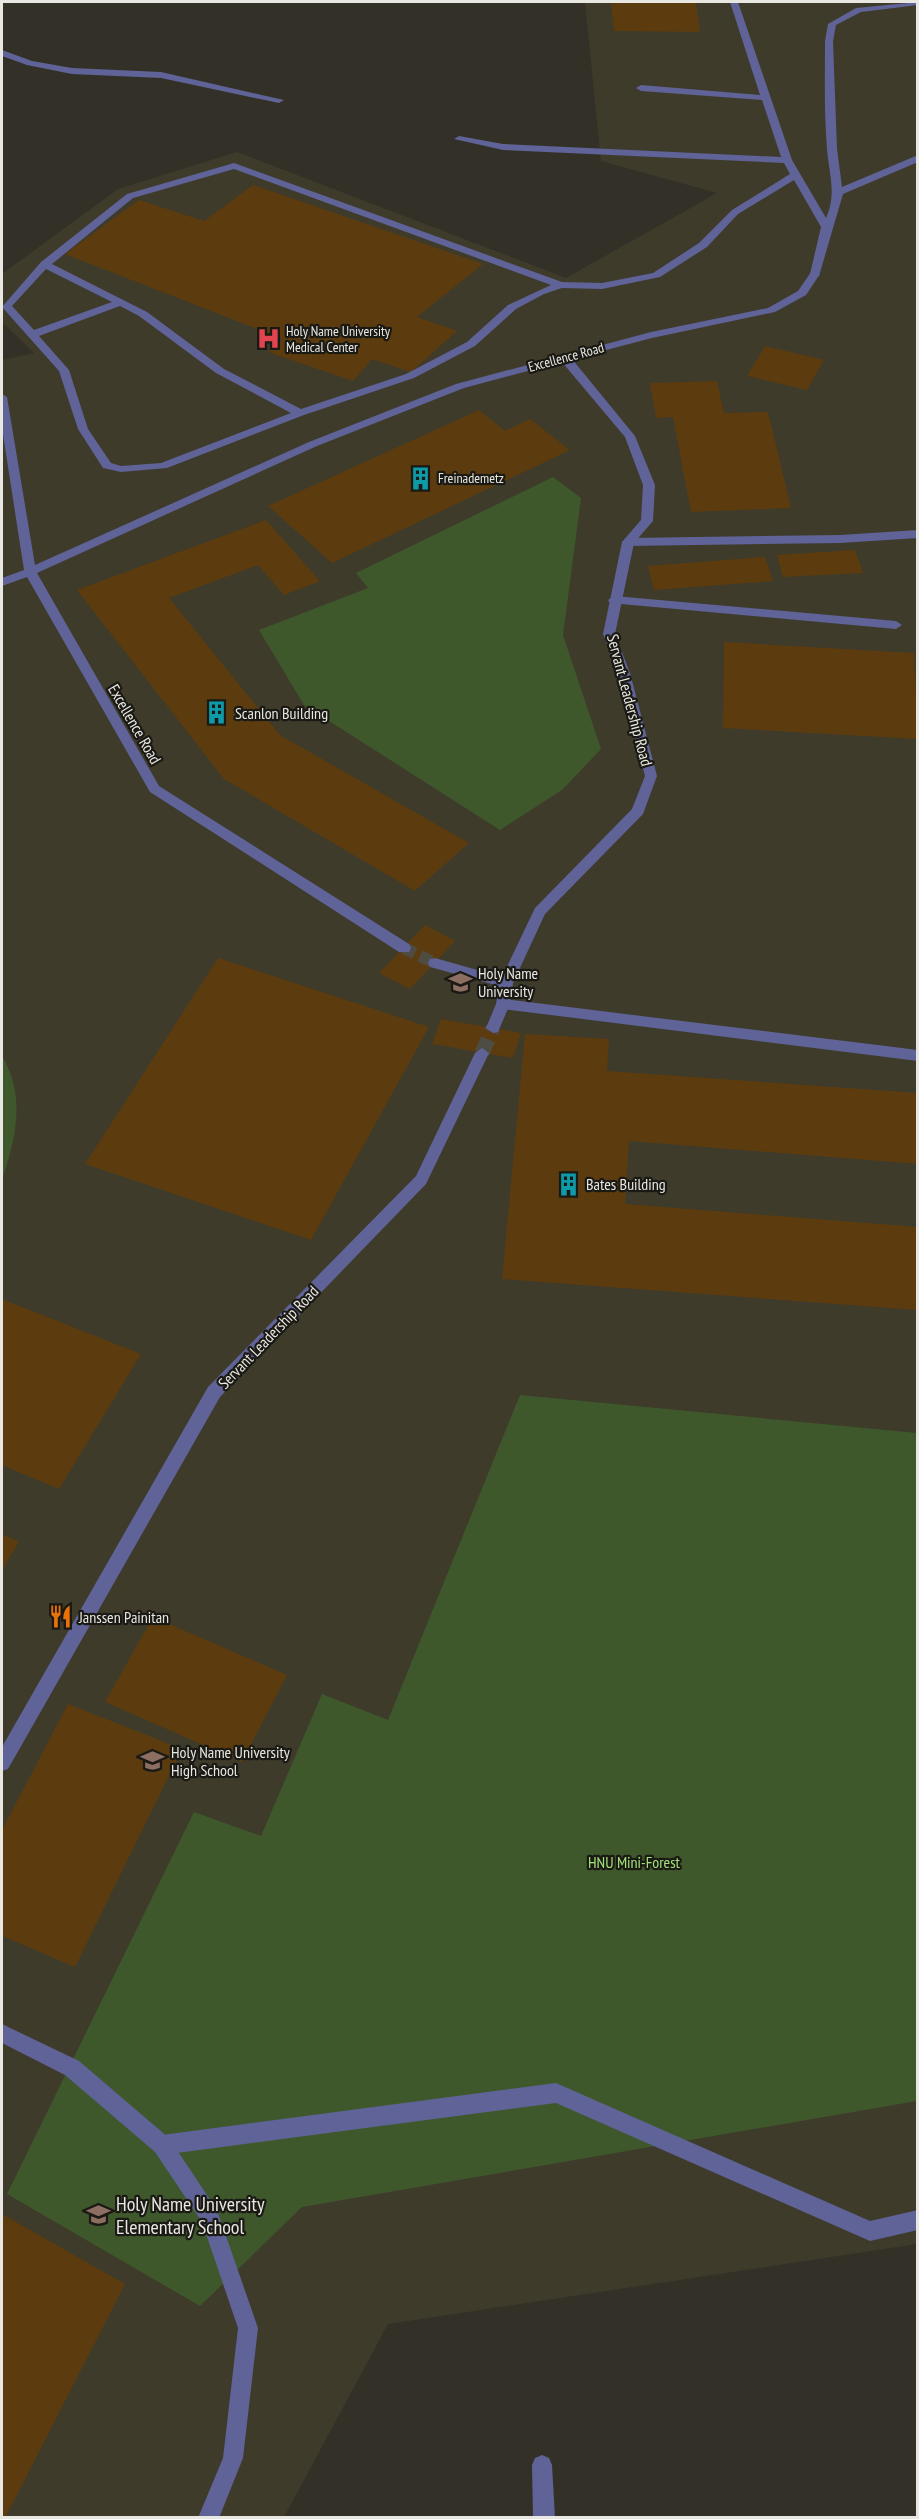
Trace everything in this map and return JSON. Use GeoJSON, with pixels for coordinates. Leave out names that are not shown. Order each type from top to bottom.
{"type":"FeatureCollection","features":[{"type":"Feature","properties":{"kind":"street"},"geometry":{"type":"LineString","coordinates":[[734,2],[787,160],[826,227]]}},
{"type":"Feature","properties":{"kind":"street"},"geometry":{"type":"LineString","coordinates":[[826,227],[836,206],[838,192],[832,149],[829,41],[832,24],[859,10],[918,2]]}},
{"type":"Feature","properties":{"kind":"street"},"geometry":{"type":"LineString","coordinates":[[2,53],[30,63],[72,71],[161,75],[279,100]]}},
{"type":"Feature","properties":{"kind":"street"},"geometry":{"type":"LineString","coordinates":[[641,88],[767,98]]}},
{"type":"Feature","properties":{"kind":"street"},"geometry":{"type":"LineString","coordinates":[[459,139],[503,147],[787,160]]}},
{"type":"Feature","properties":{"kind":"street"},"geometry":{"type":"LineString","coordinates":[[838,192],[918,159]]}},
{"type":"Feature","properties":{"kind":"street"},"geometry":{"type":"LineString","coordinates":[[561,285],[540,292],[512,307],[471,344],[410,376],[300,413],[163,466],[121,469],[107,466],[83,429],[64,370],[33,334],[4,308],[45,264],[130,196],[234,166],[561,285],[602,286],[656,275],[703,245],[735,212],[796,174]]}},
{"type":"Feature","properties":{"kind":"street","name":"Excellence Road"},"geometry":{"type":"LineString","coordinates":[[2,582],[30,572],[313,444],[460,386],[651,335],[771,310],[802,293],[815,274],[826,227]]}},
{"type":"Feature","properties":{"kind":"street"},"geometry":{"type":"LineString","coordinates":[[45,264],[121,302],[165,328],[219,371],[300,413]]}},
{"type":"Feature","properties":{"kind":"street"},"geometry":{"type":"LineString","coordinates":[[33,334],[121,302]]}},
{"type":"Feature","properties":{"kind":"street","name":"Servant Leadership Road"},"geometry":{"type":"LineString","coordinates":[[493,1028],[503,1004],[506,983],[540,911],[638,811],[651,776],[624,673],[609,634],[614,600],[628,542],[646,521],[649,485],[630,436],[564,357]]}},
{"type":"Feature","properties":{"kind":"street","name":"Excellence Road"},"geometry":{"type":"LineString","coordinates":[[2,397],[30,572],[154,789],[404,948]]}},
{"type":"Feature","properties":{"kind":"street"},"geometry":{"type":"LineString","coordinates":[[628,542],[840,539],[918,534]]}},
{"type":"Feature","properties":{"kind":"street"},"geometry":{"type":"LineString","coordinates":[[614,600],[896,625]]}},
{"type":"Feature","properties":{"kind":"street"},"geometry":{"type":"LineString","coordinates":[[435,963],[506,983]]}},
{"type":"Feature","properties":{"kind":"street"},"geometry":{"type":"LineString","coordinates":[[503,1004],[877,1053],[918,1056]]}},
{"type":"Feature","properties":{"kind":"street","name":"Servant Leadership Road"},"geometry":{"type":"LineString","coordinates":[[2,1763],[214,1392],[421,1180],[482,1053]]}},
{"type":"Feature","properties":{"kind":"street"},"geometry":{"type":"LineString","coordinates":[[2,2032],[72,2068],[162,2145],[210,2217],[248,2328],[233,2458],[208,2517]]}},
{"type":"Feature","properties":{"kind":"street"},"geometry":{"type":"LineString","coordinates":[[162,2145],[556,2093],[870,2231],[918,2220]]}},
{"type":"Feature","properties":{"kind":"street"},"geometry":{"type":"LineString","coordinates":[[542,2465],[544,2517]]}},
{"type":"Feature","properties":{"kind":"shaded area","name":"Holy Name University"},"geometry":{"type":"Polygon","coordinates":[[[585,2],[917,2],[917,2244],[388,2324],[284,2517],[2,2517],[2,360],[34,353],[2,322],[2,274],[118,189],[237,152],[566,278],[717,193],[601,161],[585,2]]]}},
{"type":"Feature","properties":{"kind":"green space"},"geometry":{"type":"Polygon","coordinates":[[[553,477],[581,498],[563,635],[601,749],[562,790],[500,830],[304,705],[259,630],[368,588],[356,573],[553,477]]]}},
{"type":"Feature","properties":{"kind":"green space"},"geometry":{"type":"Polygon","coordinates":[[[2,1056],[14,1086],[16,1118],[11,1149],[2,1179],[2,1056]]]}},
{"type":"Feature","properties":{"kind":"green space","name":"HNU Mini-Forest"},"geometry":{"type":"Polygon","coordinates":[[[520,1395],[917,1433],[917,2101],[302,2207],[200,2306],[7,2194],[194,1812],[261,1836],[322,1694],[388,1720],[520,1395]]]}},
{"type":"Feature","properties":{"kind":"building"},"geometry":{"type":"Polygon","coordinates":[[[611,2],[696,2],[700,32],[614,31],[611,2]]]}},
{"type":"Feature","properties":{"kind":"building"},"geometry":{"type":"Polygon","coordinates":[[[253,185],[483,264],[417,317],[457,331],[411,372],[372,359],[353,381],[268,352],[283,339],[65,254],[139,200],[204,221],[253,185]]]}},
{"type":"Feature","properties":{"kind":"building"},"geometry":{"type":"Polygon","coordinates":[[[765,346],[824,360],[807,390],[747,376],[765,346]]]}},
{"type":"Feature","properties":{"kind":"building"},"geometry":{"type":"Polygon","coordinates":[[[717,381],[724,413],[768,412],[791,508],[691,512],[673,417],[656,418],[650,383],[717,381]]]}},
{"type":"Feature","properties":{"kind":"building","name":"Freinademetz"},"geometry":{"type":"Polygon","coordinates":[[[479,410],[505,431],[530,419],[570,450],[332,563],[268,506],[479,410]]]}},
{"type":"Feature","properties":{"kind":"building","name":"Scanlon Building"},"geometry":{"type":"Polygon","coordinates":[[[266,520],[320,581],[284,595],[258,565],[169,598],[280,735],[469,843],[415,891],[224,779],[77,590],[266,520]]]}},
{"type":"Feature","properties":{"kind":"building"},"geometry":{"type":"Polygon","coordinates":[[[855,550],[863,573],[783,577],[777,555],[855,550]]]}},
{"type":"Feature","properties":{"kind":"building"},"geometry":{"type":"Polygon","coordinates":[[[765,557],[773,581],[654,590],[648,566],[765,557]]]}},
{"type":"Feature","properties":{"kind":"building"},"geometry":{"type":"Polygon","coordinates":[[[724,642],[914,653],[918,739],[723,728],[724,642]]]}},
{"type":"Feature","properties":{"kind":"building"},"geometry":{"type":"Polygon","coordinates":[[[425,925],[455,941],[410,989],[379,973],[425,925]]]}},
{"type":"Feature","properties":{"kind":"building"},"geometry":{"type":"Polygon","coordinates":[[[218,958],[429,1027],[311,1240],[85,1164],[218,958]]]}},
{"type":"Feature","properties":{"kind":"building"},"geometry":{"type":"Polygon","coordinates":[[[441,1019],[521,1033],[513,1058],[432,1044],[441,1019]]]}},
{"type":"Feature","properties":{"kind":"building","name":"Bates Building"},"geometry":{"type":"Polygon","coordinates":[[[525,1034],[609,1039],[607,1071],[918,1093],[918,1164],[629,1141],[625,1204],[918,1227],[918,1310],[502,1279],[525,1034]]]}},
{"type":"Feature","properties":{"kind":"building"},"geometry":{"type":"Polygon","coordinates":[[[2,1299],[141,1354],[59,1489],[2,1465],[2,1299]]]}},
{"type":"Feature","properties":{"kind":"building"},"geometry":{"type":"Polygon","coordinates":[[[2,1534],[19,1542],[2,1570],[2,1534]]]}},
{"type":"Feature","properties":{"kind":"building"},"geometry":{"type":"Polygon","coordinates":[[[153,1617],[287,1675],[242,1762],[105,1702],[153,1617]]]}},
{"type":"Feature","properties":{"kind":"building"},"geometry":{"type":"Polygon","coordinates":[[[68,1704],[182,1749],[75,1967],[2,1936],[2,1830],[68,1704]]]}},
{"type":"Feature","properties":{"kind":"building"},"geometry":{"type":"Polygon","coordinates":[[[2,2214],[125,2284],[5,2518],[2,2518],[2,2214]]]}},
{"type":"Feature","properties":{"kind":"tunnel"},"geometry":{"type":"LineString","coordinates":[[404,948],[435,963]]}},
{"type":"Feature","properties":{"kind":"tunnel"},"geometry":{"type":"LineString","coordinates":[[482,1053],[493,1028]]}},
{"type":"Feature","properties":{"kind":"place","name":"Holy Name University Medical Center"},"geometry":{"type":"Point","coordinates":[268,339]}},
{"type":"Feature","properties":{"kind":"place","name":"Freinademetz"},"geometry":{"type":"Point","coordinates":[420,478]}},
{"type":"Feature","properties":{"kind":"place","name":"Scanlon Building"},"geometry":{"type":"Point","coordinates":[217,713]}},
{"type":"Feature","properties":{"kind":"place","name":"Holy Name University"},"geometry":{"type":"Point","coordinates":[460,982]}},
{"type":"Feature","properties":{"kind":"place","name":"Bates Building"},"geometry":{"type":"Point","coordinates":[568,1184]}},
{"type":"Feature","properties":{"kind":"place","name":"Janssen Painitan"},"geometry":{"type":"Point","coordinates":[61,1617]}},
{"type":"Feature","properties":{"kind":"place","name":"Holy Name University High School"},"geometry":{"type":"Point","coordinates":[153,1761]}},
{"type":"Feature","properties":{"kind":"place","name":"Holy Name University Elementary School"},"geometry":{"type":"Point","coordinates":[98,2215]}}]}
